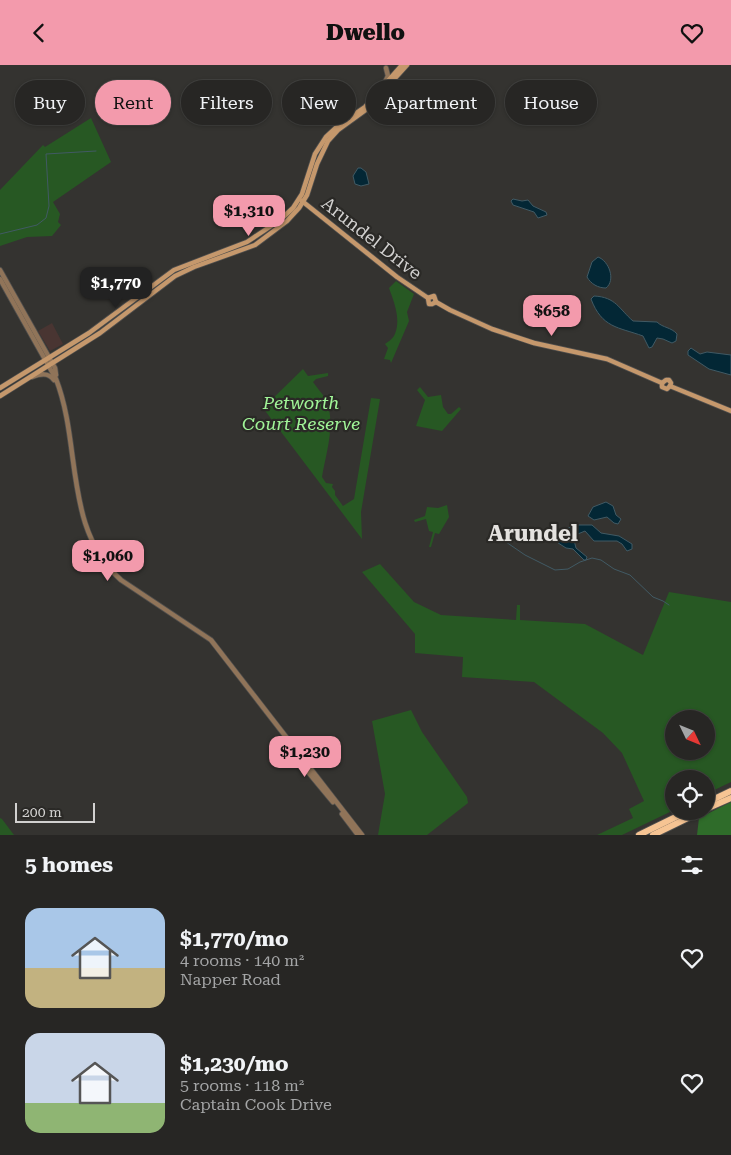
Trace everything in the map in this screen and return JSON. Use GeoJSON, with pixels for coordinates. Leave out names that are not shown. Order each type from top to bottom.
{"type":"FeatureCollection","features":[{"type":"Feature","properties":{"kind":"highway"},"geometry":{"type":"LineString","coordinates":[[715,799],[731,791]]}},
{"type":"Feature","properties":{"kind":"highway"},"geometry":{"type":"LineString","coordinates":[[715,805],[731,797]]}},
{"type":"Feature","properties":{"kind":"highway"},"geometry":{"type":"LineString","coordinates":[[639,835],[670,820]]}},
{"type":"Feature","properties":{"kind":"highway"},"geometry":{"type":"LineString","coordinates":[[653,835],[684,820]]}},
{"type":"Feature","properties":{"kind":"main road"},"geometry":{"type":"LineString","coordinates":[[0,396],[100,333],[175,276],[194,267],[250,247],[265,239],[287,221],[310,190],[321,152],[328,141],[367,109],[407,65]]}},
{"type":"Feature","properties":{"kind":"main road"},"geometry":{"type":"LineString","coordinates":[[389,80],[400,67]]}},
{"type":"Feature","properties":{"kind":"main road"},"geometry":{"type":"LineString","coordinates":[[0,388],[89,333],[174,270],[238,246],[264,233],[301,201],[315,154],[326,137],[340,124],[366,107]]}},
{"type":"Feature","properties":{"kind":"main road","name":"Arundel Drive"},"geometry":{"type":"LineString","coordinates":[[301,201],[397,277],[428,298],[429,304],[436,302],[474,322],[534,343],[607,359],[662,383],[662,387],[667,389],[670,387],[731,411]]}},
{"type":"Feature","properties":{"kind":"street"},"geometry":{"type":"LineString","coordinates":[[385,66],[393,70],[400,67]]}},
{"type":"Feature","properties":{"kind":"street"},"geometry":{"type":"LineString","coordinates":[[385,66],[393,76]]}},
{"type":"Feature","properties":{"kind":"street"},"geometry":{"type":"LineString","coordinates":[[385,66],[388,73],[387,80]]}},
{"type":"Feature","properties":{"kind":"street"},"geometry":{"type":"LineString","coordinates":[[0,270],[47,359]]}},
{"type":"Feature","properties":{"kind":"street"},"geometry":{"type":"LineString","coordinates":[[0,279],[50,364],[55,368],[56,379],[66,409],[80,509],[88,533],[101,557],[121,580],[211,640],[362,835]]}},
{"type":"Feature","properties":{"kind":"street"},"geometry":{"type":"LineString","coordinates":[[26,379],[45,374],[51,377],[60,389]]}},
{"type":"Feature","properties":{"kind":"street"},"geometry":{"type":"LineString","coordinates":[[264,709],[274,726],[358,835]]}},
{"type":"Feature","properties":{"kind":"shaded area"},"geometry":{"type":"Polygon","coordinates":[[[52,323],[63,344],[50,351],[38,331],[52,323]]]}},
{"type":"Feature","properties":{"kind":"green space"},"geometry":{"type":"Polygon","coordinates":[[[91,118],[111,162],[53,202],[60,214],[58,222],[61,225],[52,236],[27,237],[0,246],[0,190],[43,145],[45,147],[80,125],[85,125],[85,122],[91,118]]]}},
{"type":"Feature","properties":{"kind":"green space"},"geometry":{"type":"Polygon","coordinates":[[[396,281],[414,294],[407,312],[409,321],[391,363],[390,360],[384,359],[388,348],[385,344],[394,336],[397,324],[396,312],[389,288],[396,281]]]}},
{"type":"Feature","properties":{"kind":"green space","name":"Petworth Court Reserve"},"geometry":{"type":"Polygon","coordinates":[[[303,369],[308,376],[328,373],[328,376],[316,379],[313,382],[325,398],[330,417],[330,437],[322,477],[326,483],[333,484],[332,487],[335,495],[343,506],[354,499],[371,398],[380,399],[361,512],[362,539],[263,408],[303,369]]]}},
{"type":"Feature","properties":{"kind":"green space"},"geometry":{"type":"Polygon","coordinates":[[[420,387],[428,397],[441,395],[443,407],[448,414],[451,414],[459,407],[461,409],[442,431],[416,426],[425,400],[417,390],[420,387]]]}},
{"type":"Feature","properties":{"kind":"green space"},"geometry":{"type":"Polygon","coordinates":[[[447,505],[449,517],[439,534],[435,533],[431,547],[429,547],[433,532],[429,531],[426,519],[415,522],[414,520],[425,516],[427,507],[438,508],[447,505]]]}},
{"type":"Feature","properties":{"kind":"green space"},"geometry":{"type":"Polygon","coordinates":[[[380,564],[414,602],[441,615],[516,620],[517,605],[520,605],[520,620],[585,624],[643,655],[669,592],[731,602],[731,782],[715,790],[715,770],[665,770],[665,814],[622,835],[597,835],[633,818],[629,809],[644,801],[622,753],[603,733],[534,682],[462,677],[463,657],[415,653],[415,634],[362,572],[380,564]]]}},
{"type":"Feature","properties":{"kind":"green space"},"geometry":{"type":"Polygon","coordinates":[[[411,710],[422,732],[467,797],[468,803],[427,835],[378,835],[385,794],[372,721],[411,710]]]}},
{"type":"Feature","properties":{"kind":"green space"},"geometry":{"type":"Polygon","coordinates":[[[731,802],[731,835],[697,835],[699,820],[715,820],[715,810],[731,802]]]}},
{"type":"Feature","properties":{"kind":"green space"},"geometry":{"type":"Polygon","coordinates":[[[0,818],[2,819],[14,835],[0,835],[0,818]]]}},
{"type":"Feature","properties":{"kind":"water"},"geometry":{"type":"Polygon","coordinates":[[[358,168],[366,172],[369,184],[361,186],[355,184],[353,176],[358,168]]]}},
{"type":"Feature","properties":{"kind":"water"},"geometry":{"type":"Polygon","coordinates":[[[513,199],[528,200],[533,206],[546,212],[547,215],[538,218],[534,212],[513,205],[511,201],[513,199]]]}},
{"type":"Feature","properties":{"kind":"water"},"geometry":{"type":"Polygon","coordinates":[[[598,257],[605,262],[610,271],[611,280],[606,288],[595,285],[587,277],[592,262],[598,257]]]}},
{"type":"Feature","properties":{"kind":"water"},"geometry":{"type":"Polygon","coordinates":[[[594,296],[612,301],[633,321],[657,322],[672,330],[677,334],[676,341],[672,343],[657,338],[652,347],[649,348],[643,336],[618,328],[600,316],[591,299],[594,296]]]}},
{"type":"Feature","properties":{"kind":"water"},"geometry":{"type":"Polygon","coordinates":[[[691,348],[700,354],[707,352],[731,355],[731,375],[709,369],[688,355],[688,351],[691,348]]]}},
{"type":"Feature","properties":{"kind":"water"},"geometry":{"type":"Polygon","coordinates":[[[606,502],[613,506],[616,515],[621,519],[618,524],[607,517],[594,520],[588,516],[593,507],[606,502]]]}},
{"type":"Feature","properties":{"kind":"water"},"geometry":{"type":"Polygon","coordinates":[[[577,525],[592,525],[601,533],[619,536],[632,544],[632,549],[627,551],[617,541],[594,541],[585,531],[573,536],[576,548],[587,557],[584,560],[573,549],[566,548],[552,539],[555,534],[559,534],[577,525]]]}},
{"type":"Feature","properties":{"kind":"waterway"},"geometry":{"type":"LineString","coordinates":[[0,234],[37,225],[46,218],[49,206],[46,154],[96,151]]}},
{"type":"Feature","properties":{"kind":"waterway"},"geometry":{"type":"LineString","coordinates":[[506,542],[525,555],[555,570],[568,569],[592,558],[601,560],[614,569],[630,575],[653,597],[669,605]]}},
{"type":"Feature","properties":{"kind":"district","name":"Arundel"},"geometry":{"type":"Point","coordinates":[533,533]}}]}
